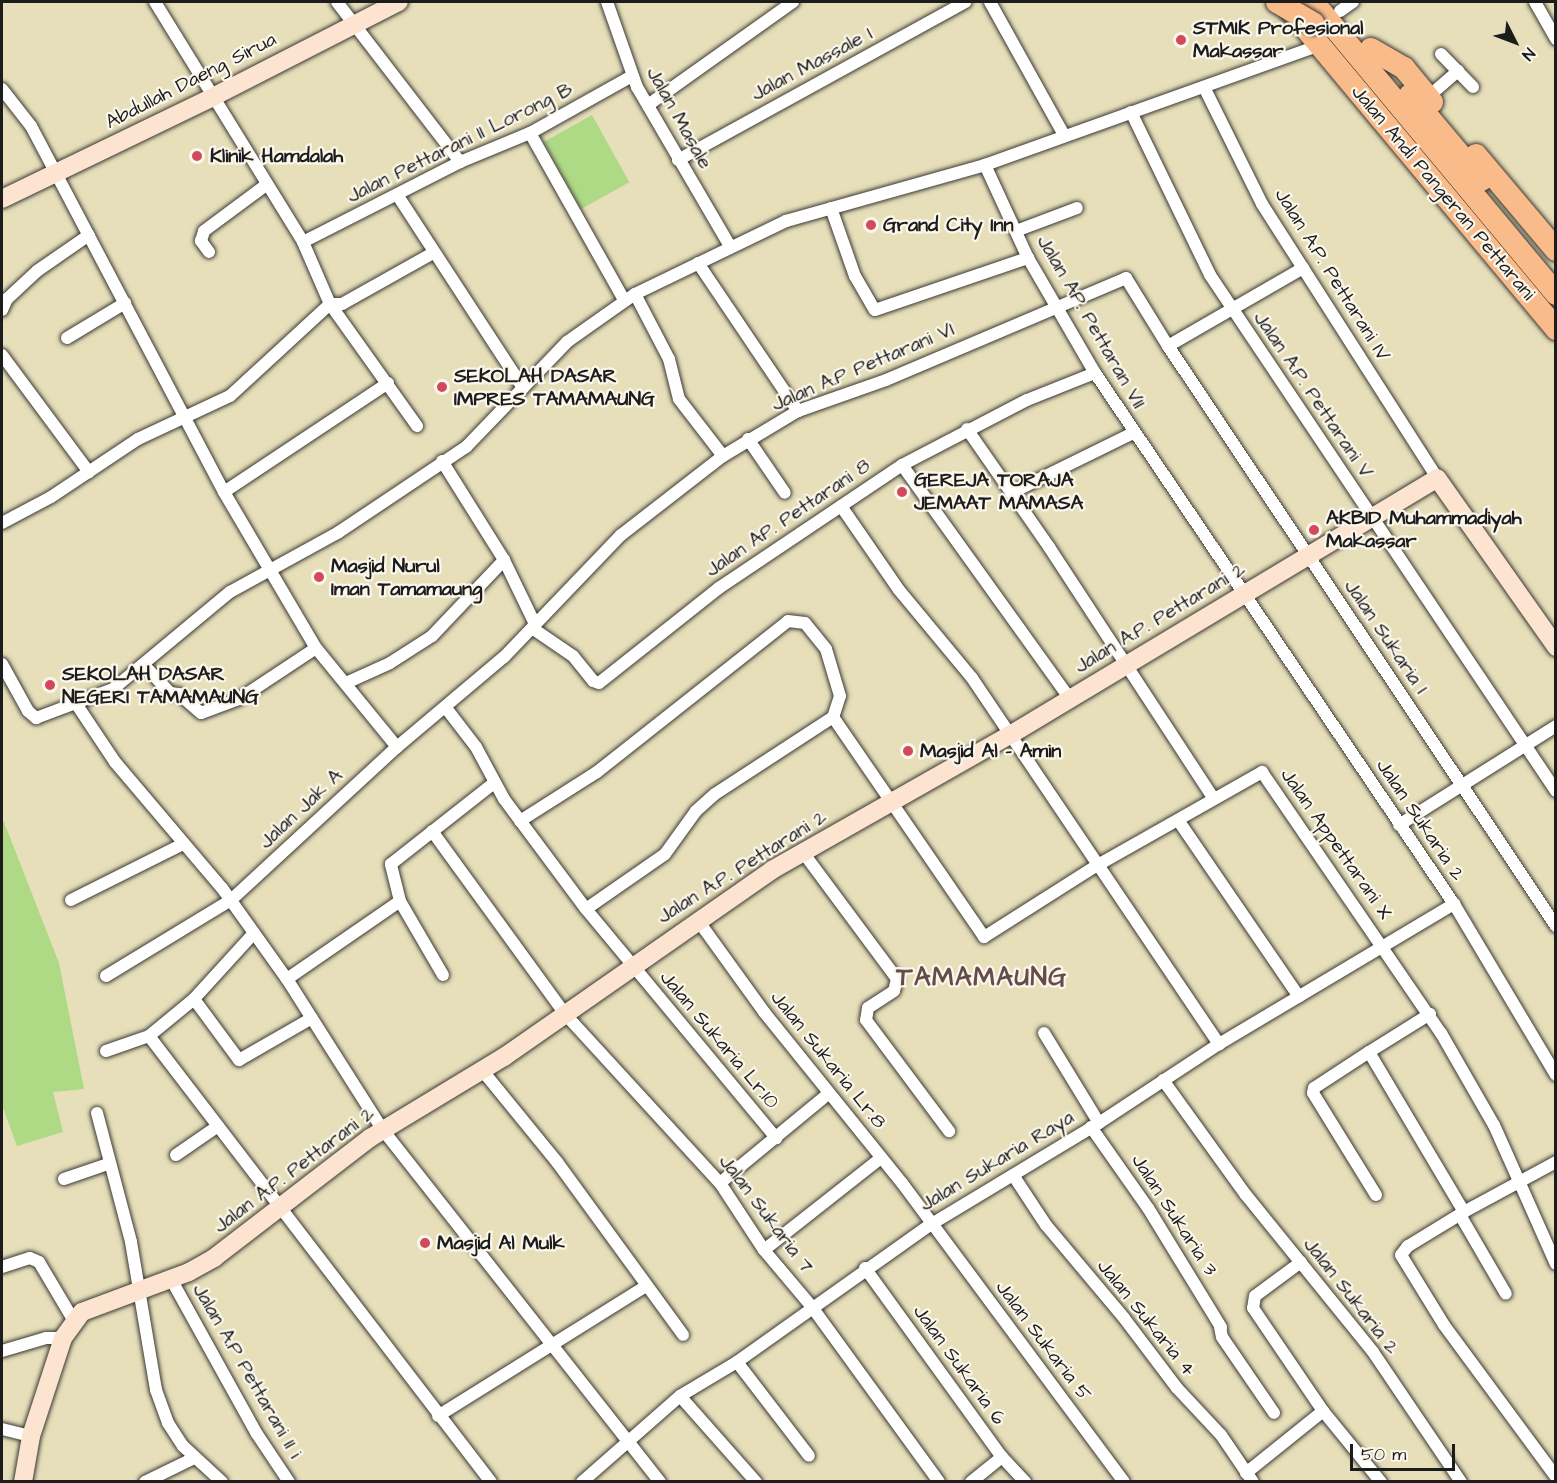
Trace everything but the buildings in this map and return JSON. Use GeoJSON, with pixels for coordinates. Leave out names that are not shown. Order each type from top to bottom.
{"type":"FeatureCollection","features":[{"type":"Feature","properties":{"kind":"highway"},"geometry":{"type":"LineString","coordinates":[[1276,2],[1313,12],[1556,317]]}},
{"type":"Feature","properties":{"kind":"highway","name":"Jalan Andi Pangeran Pettarani"},"geometry":{"type":"LineString","coordinates":[[1283,2],[1556,329]]}},
{"type":"Feature","properties":{"kind":"highway"},"geometry":{"type":"LineString","coordinates":[[1296,2],[1313,12],[1556,294]]}},
{"type":"Feature","properties":{"kind":"highway","name":"Jalan Andi Pangeran Pettarani"},"geometry":{"type":"LineString","coordinates":[[1341,5],[1371,49],[1556,273]]}},
{"type":"Feature","properties":{"kind":"highway","name":"Jalan Andi Pangeran Pettarani"},"geometry":{"type":"LineString","coordinates":[[1371,49],[1404,68],[1556,250]]}},
{"type":"Feature","properties":{"kind":"highway"},"geometry":{"type":"LineString","coordinates":[[1446,137],[1511,206],[1555,261]]}},
{"type":"Feature","properties":{"kind":"street"},"geometry":{"type":"LineString","coordinates":[[155,2],[211,98],[303,242],[330,304],[417,426]]}},
{"type":"Feature","properties":{"kind":"street"},"geometry":{"type":"LineString","coordinates":[[337,2],[460,162]]}},
{"type":"Feature","properties":{"kind":"street","name":"Abdullah Daeng Sirua"},"geometry":{"type":"LineString","coordinates":[[2,199],[211,98],[399,2]]}},
{"type":"Feature","properties":{"kind":"street","name":"Jalan Masale"},"geometry":{"type":"LineString","coordinates":[[607,2],[632,76],[678,160],[730,246]]}},
{"type":"Feature","properties":{"kind":"street"},"geometry":{"type":"LineString","coordinates":[[648,105],[793,2]]}},
{"type":"Feature","properties":{"kind":"street","name":"Jalan Massale I"},"geometry":{"type":"LineString","coordinates":[[678,160],[964,2]]}},
{"type":"Feature","properties":{"kind":"street"},"geometry":{"type":"LineString","coordinates":[[990,2],[1064,135]]}},
{"type":"Feature","properties":{"kind":"street"},"geometry":{"type":"LineString","coordinates":[[1535,2],[1556,39]]}},
{"type":"Feature","properties":{"kind":"street"},"geometry":{"type":"LineString","coordinates":[[2,664],[28,711],[36,718],[77,705],[113,689],[145,666],[205,610],[269,567],[339,532],[442,461],[494,421],[567,342],[635,294],[730,246],[786,221],[985,165],[1321,45]]}},
{"type":"Feature","properties":{"kind":"street"},"geometry":{"type":"LineString","coordinates":[[1441,54],[1473,87]]}},
{"type":"Feature","properties":{"kind":"street"},"geometry":{"type":"LineString","coordinates":[[1428,97],[1458,71]]}},
{"type":"Feature","properties":{"kind":"street","name":"Jalan Pettarani II Lorong B"},"geometry":{"type":"LineString","coordinates":[[303,242],[398,196],[460,162],[530,133],[632,76]]}},
{"type":"Feature","properties":{"kind":"street","name":"Jalan A.P. Pettarani IV"},"geometry":{"type":"LineString","coordinates":[[1204,87],[1262,204],[1437,478]]}},
{"type":"Feature","properties":{"kind":"street"},"geometry":{"type":"LineString","coordinates":[[2,89],[31,126],[53,174],[89,236],[224,492],[316,648],[398,747]]}},
{"type":"Feature","properties":{"kind":"street","name":"Jalan A.P. Pettarani V"},"geometry":{"type":"LineString","coordinates":[[1131,112],[1192,244],[1232,308],[1556,791]]}},
{"type":"Feature","properties":{"kind":"street"},"geometry":{"type":"LineString","coordinates":[[530,133],[624,300]]}},
{"type":"Feature","properties":{"kind":"street","name":"Jalan AP. Pettaran VII"},"geometry":{"type":"LineString","coordinates":[[985,165],[1028,258],[1055,308],[1133,433],[1242,594]]}},
{"type":"Feature","properties":{"kind":"street"},"geometry":{"type":"LineString","coordinates":[[210,252],[201,241],[204,231],[266,184]]}},
{"type":"Feature","properties":{"kind":"street"},"geometry":{"type":"LineString","coordinates":[[398,196],[523,388]]}},
{"type":"Feature","properties":{"kind":"street"},"geometry":{"type":"LineString","coordinates":[[831,208],[855,276],[872,308],[878,311],[1028,258]]}},
{"type":"Feature","properties":{"kind":"street"},"geometry":{"type":"LineString","coordinates":[[1016,231],[1077,208]]}},
{"type":"Feature","properties":{"kind":"street"},"geometry":{"type":"LineString","coordinates":[[2,310],[7,299],[37,271],[89,236]]}},
{"type":"Feature","properties":{"kind":"street"},"geometry":{"type":"LineString","coordinates":[[2,523],[89,472],[138,438],[237,391],[330,304],[342,304],[433,253]]}},
{"type":"Feature","properties":{"kind":"street"},"geometry":{"type":"LineString","coordinates":[[698,263],[798,411]]}},
{"type":"Feature","properties":{"kind":"street"},"geometry":{"type":"LineString","coordinates":[[1168,346],[1303,268]]}},
{"type":"Feature","properties":{"kind":"street","name":"Jalan A.P Pettarani VI"},"geometry":{"type":"LineString","coordinates":[[398,747],[446,708],[534,626],[621,535],[748,439],[798,411],[886,381],[1126,278]]}},
{"type":"Feature","properties":{"kind":"street","name":"Jalan Sukaria I"},"geometry":{"type":"LineString","coordinates":[[1126,278],[1168,346],[1309,555],[1367,647],[1464,785],[1556,926]]}},
{"type":"Feature","properties":{"kind":"street"},"geometry":{"type":"LineString","coordinates":[[635,294],[669,359],[679,399],[723,456]]}},
{"type":"Feature","properties":{"kind":"street"},"geometry":{"type":"LineString","coordinates":[[68,338],[125,303]]}},
{"type":"Feature","properties":{"kind":"street"},"geometry":{"type":"LineString","coordinates":[[2,355],[89,472]]}},
{"type":"Feature","properties":{"kind":"street","name":"Jalan AP. Pettarani 8"},"geometry":{"type":"LineString","coordinates":[[534,626],[573,656],[593,681],[599,683],[719,588],[902,465],[967,429],[1095,373]]}},
{"type":"Feature","properties":{"kind":"street"},"geometry":{"type":"LineString","coordinates":[[224,492],[388,383]]}},
{"type":"Feature","properties":{"kind":"street"},"geometry":{"type":"LineString","coordinates":[[967,429],[1126,664],[1213,798]]}},
{"type":"Feature","properties":{"kind":"street"},"geometry":{"type":"LineString","coordinates":[[1011,493],[1133,433]]}},
{"type":"Feature","properties":{"kind":"street"},"geometry":{"type":"LineString","coordinates":[[748,439],[785,493]]}},
{"type":"Feature","properties":{"kind":"street"},"geometry":{"type":"LineString","coordinates":[[442,461],[504,560],[534,626]]}},
{"type":"Feature","properties":{"kind":"street"},"geometry":{"type":"LineString","coordinates":[[902,465],[1070,699]]}},
{"type":"Feature","properties":{"kind":"street"},"geometry":{"type":"LineString","coordinates":[[1437,478],[1556,647]]}},
{"type":"Feature","properties":{"kind":"street","name":"Jalan A.P. Pettarani 2"},"geometry":{"type":"LineString","coordinates":[[23,1482],[31,1436],[63,1338],[84,1310],[171,1279],[213,1258],[283,1208],[383,1130],[482,1070],[565,1014],[697,919],[772,870],[805,855],[888,802],[1010,735],[1437,478]]}},
{"type":"Feature","properties":{"kind":"street"},"geometry":{"type":"LineString","coordinates":[[841,506],[899,590],[963,664],[1096,866],[1219,1044]]}},
{"type":"Feature","properties":{"kind":"street"},"geometry":{"type":"LineString","coordinates":[[346,683],[390,663],[432,636],[504,560]]}},
{"type":"Feature","properties":{"kind":"street","name":"Jalan Sukaria 2"},"geometry":{"type":"LineString","coordinates":[[1242,594],[1454,904],[1556,1075]]}},
{"type":"Feature","properties":{"kind":"street"},"geometry":{"type":"LineString","coordinates":[[520,821],[597,772],[793,619],[810,627],[826,649],[840,696],[833,717],[715,794],[696,811],[665,854],[586,909]]}},
{"type":"Feature","properties":{"kind":"street"},"geometry":{"type":"LineString","coordinates":[[145,666],[169,692],[179,694],[201,713],[239,699],[316,648]]}},
{"type":"Feature","properties":{"kind":"street"},"geometry":{"type":"LineString","coordinates":[[77,705],[115,762],[231,900],[287,979],[383,1130],[550,1347],[660,1482]]}},
{"type":"Feature","properties":{"kind":"street","name":"Jalan Sukaria Lr.10"},"geometry":{"type":"LineString","coordinates":[[446,708],[476,747],[494,783],[520,821],[586,909],[631,967],[776,1138]]}},
{"type":"Feature","properties":{"kind":"street"},"geometry":{"type":"LineString","coordinates":[[833,717],[888,802]]}},
{"type":"Feature","properties":{"kind":"street"},"geometry":{"type":"LineString","coordinates":[[1399,825],[1556,726]]}},
{"type":"Feature","properties":{"kind":"street","name":"Jalan Jak A"},"geometry":{"type":"LineString","coordinates":[[106,976],[231,900],[398,747]]}},
{"type":"Feature","properties":{"kind":"street","name":"Jalan Appettarani X"},"geometry":{"type":"LineString","coordinates":[[888,802],[981,936],[1253,774],[1264,773],[1383,947]]}},
{"type":"Feature","properties":{"kind":"street"},"geometry":{"type":"LineString","coordinates":[[443,975],[400,901],[391,864],[494,783]]}},
{"type":"Feature","properties":{"kind":"street"},"geometry":{"type":"LineString","coordinates":[[1178,820],[1299,997]]}},
{"type":"Feature","properties":{"kind":"street","name":"Jalan Sukaria 7"},"geometry":{"type":"LineString","coordinates":[[432,831],[565,1014],[720,1183],[764,1250],[812,1306],[939,1482]]}},
{"type":"Feature","properties":{"kind":"street"},"geometry":{"type":"LineString","coordinates":[[71,900],[183,844]]}},
{"type":"Feature","properties":{"kind":"street"},"geometry":{"type":"LineString","coordinates":[[805,855],[897,979],[894,991],[868,1008],[866,1020],[949,1131]]}},
{"type":"Feature","properties":{"kind":"street"},"geometry":{"type":"LineString","coordinates":[[287,979],[400,901]]}},
{"type":"Feature","properties":{"kind":"street","name":"Jalan Sukaria Raya"},"geometry":{"type":"LineString","coordinates":[[582,1482],[680,1396],[737,1362],[865,1268],[930,1225],[1095,1125],[1219,1044],[1454,904]]}},
{"type":"Feature","properties":{"kind":"street","name":"Jalan Sukaria Lr.8"},"geometry":{"type":"LineString","coordinates":[[697,919],[930,1225]]}},
{"type":"Feature","properties":{"kind":"street"},"geometry":{"type":"LineString","coordinates":[[106,1051],[149,1036],[194,999],[254,933]]}},
{"type":"Feature","properties":{"kind":"street"},"geometry":{"type":"LineString","coordinates":[[1383,947],[1430,1014],[1490,1118],[1556,1264]]}},
{"type":"Feature","properties":{"kind":"street"},"geometry":{"type":"LineString","coordinates":[[194,999],[238,1060],[312,1018]]}},
{"type":"Feature","properties":{"kind":"street"},"geometry":{"type":"LineString","coordinates":[[1376,1195],[1313,1093],[1314,1088],[1430,1014]]}},
{"type":"Feature","properties":{"kind":"street","name":"Jalan Sukaria 3"},"geometry":{"type":"LineString","coordinates":[[1044,1034],[1095,1125],[1220,1327],[1222,1338],[1274,1413]]}},
{"type":"Feature","properties":{"kind":"street"},"geometry":{"type":"LineString","coordinates":[[149,1036],[283,1208],[490,1482]]}},
{"type":"Feature","properties":{"kind":"street"},"geometry":{"type":"LineString","coordinates":[[1369,1052],[1506,1294]]}},
{"type":"Feature","properties":{"kind":"street"},"geometry":{"type":"LineString","coordinates":[[482,1070],[557,1162],[683,1335]]}},
{"type":"Feature","properties":{"kind":"street","name":"Jalan Sukaria 2"},"geometry":{"type":"LineString","coordinates":[[1162,1080],[1373,1352],[1461,1482]]}},
{"type":"Feature","properties":{"kind":"street"},"geometry":{"type":"LineString","coordinates":[[720,1183],[829,1093]]}},
{"type":"Feature","properties":{"kind":"street"},"geometry":{"type":"LineString","coordinates":[[97,1113],[108,1164],[131,1242],[136,1291],[156,1390],[174,1433],[194,1458],[222,1482]]}},
{"type":"Feature","properties":{"kind":"street"},"geometry":{"type":"LineString","coordinates":[[176,1155],[218,1126]]}},
{"type":"Feature","properties":{"kind":"street"},"geometry":{"type":"LineString","coordinates":[[764,1250],[881,1158]]}},
{"type":"Feature","properties":{"kind":"street"},"geometry":{"type":"LineString","coordinates":[[1556,1162],[1403,1249],[1401,1257],[1475,1370],[1556,1477]]}},
{"type":"Feature","properties":{"kind":"street"},"geometry":{"type":"LineString","coordinates":[[64,1179],[108,1164]]}},
{"type":"Feature","properties":{"kind":"street","name":"Jalan Sukaria 4"},"geometry":{"type":"LineString","coordinates":[[1013,1175],[1046,1225],[1124,1318],[1177,1388],[1221,1435],[1250,1477]]}},
{"type":"Feature","properties":{"kind":"street","name":"Jalan Sukaria 5"},"geometry":{"type":"LineString","coordinates":[[930,1225],[1124,1482]]}},
{"type":"Feature","properties":{"kind":"street"},"geometry":{"type":"LineString","coordinates":[[2,1267],[30,1258],[39,1262],[74,1321]]}},
{"type":"Feature","properties":{"kind":"street"},"geometry":{"type":"LineString","coordinates":[[1301,1262],[1255,1296],[1251,1304],[1323,1412],[1381,1482]]}},
{"type":"Feature","properties":{"kind":"street","name":"Jalan Sukaria 6"},"geometry":{"type":"LineString","coordinates":[[865,1268],[1002,1457],[1025,1482]]}},
{"type":"Feature","properties":{"kind":"street","name":"Jalan A.P Pettarani II i"},"geometry":{"type":"LineString","coordinates":[[171,1279],[256,1434],[289,1482]]}},
{"type":"Feature","properties":{"kind":"street"},"geometry":{"type":"LineString","coordinates":[[438,1416],[646,1286]]}},
{"type":"Feature","properties":{"kind":"street"},"geometry":{"type":"LineString","coordinates":[[2,1351],[46,1338],[63,1338]]}},
{"type":"Feature","properties":{"kind":"street"},"geometry":{"type":"LineString","coordinates":[[737,1362],[809,1456]]}},
{"type":"Feature","properties":{"kind":"street"},"geometry":{"type":"LineString","coordinates":[[680,1396],[756,1482]]}},
{"type":"Feature","properties":{"kind":"street"},"geometry":{"type":"LineString","coordinates":[[1250,1477],[1323,1412]]}},
{"type":"Feature","properties":{"kind":"street"},"geometry":{"type":"LineString","coordinates":[[2,1430],[31,1436]]}},
{"type":"Feature","properties":{"kind":"street"},"geometry":{"type":"LineString","coordinates":[[971,1482],[1002,1457]]}},
{"type":"Feature","properties":{"kind":"street"},"geometry":{"type":"LineString","coordinates":[[145,1482],[194,1458]]}},
{"type":"Feature","properties":{"kind":"green space"},"geometry":{"type":"Polygon","coordinates":[[[592,115],[629,182],[581,209],[544,142],[592,115]]]}},
{"type":"Feature","properties":{"kind":"green space"},"geometry":{"type":"Polygon","coordinates":[[[2,817],[59,963],[84,1089],[53,1092],[63,1132],[17,1146],[2,1105],[2,817]]]}},
{"type":"Feature","properties":{"kind":"place","name":"STMIK Profesional Makassar"},"geometry":{"type":"Point","coordinates":[1181,40]}},
{"type":"Feature","properties":{"kind":"place","name":"Klinik Hamdalah"},"geometry":{"type":"Point","coordinates":[197,156]}},
{"type":"Feature","properties":{"kind":"place","name":"Grand City Inn"},"geometry":{"type":"Point","coordinates":[871,225]}},
{"type":"Feature","properties":{"kind":"place","name":"SEKOLAH DASAR IMPRES TAMAMAUNG"},"geometry":{"type":"Point","coordinates":[442,387]}},
{"type":"Feature","properties":{"kind":"place","name":"GEREJA TORAJA JEMAAT MAMASA"},"geometry":{"type":"Point","coordinates":[902,492]}},
{"type":"Feature","properties":{"kind":"place","name":"AKBID Muhammadiyah Makassar"},"geometry":{"type":"Point","coordinates":[1314,530]}},
{"type":"Feature","properties":{"kind":"place","name":"Masjid Nurul Iman Tamamaung"},"geometry":{"type":"Point","coordinates":[319,577]}},
{"type":"Feature","properties":{"kind":"place","name":"SEKOLAH DASAR NEGERI TAMAMAUNG"},"geometry":{"type":"Point","coordinates":[50,685]}},
{"type":"Feature","properties":{"kind":"place","name":"Masjid Al - Amin"},"geometry":{"type":"Point","coordinates":[908,751]}},
{"type":"Feature","properties":{"kind":"place","name":"Masjid Al Mulk"},"geometry":{"type":"Point","coordinates":[425,1243]}},
{"type":"Feature","properties":{"kind":"district","name":"TAMAMAUNG"},"geometry":{"type":"Point","coordinates":[982,978]}}]}
